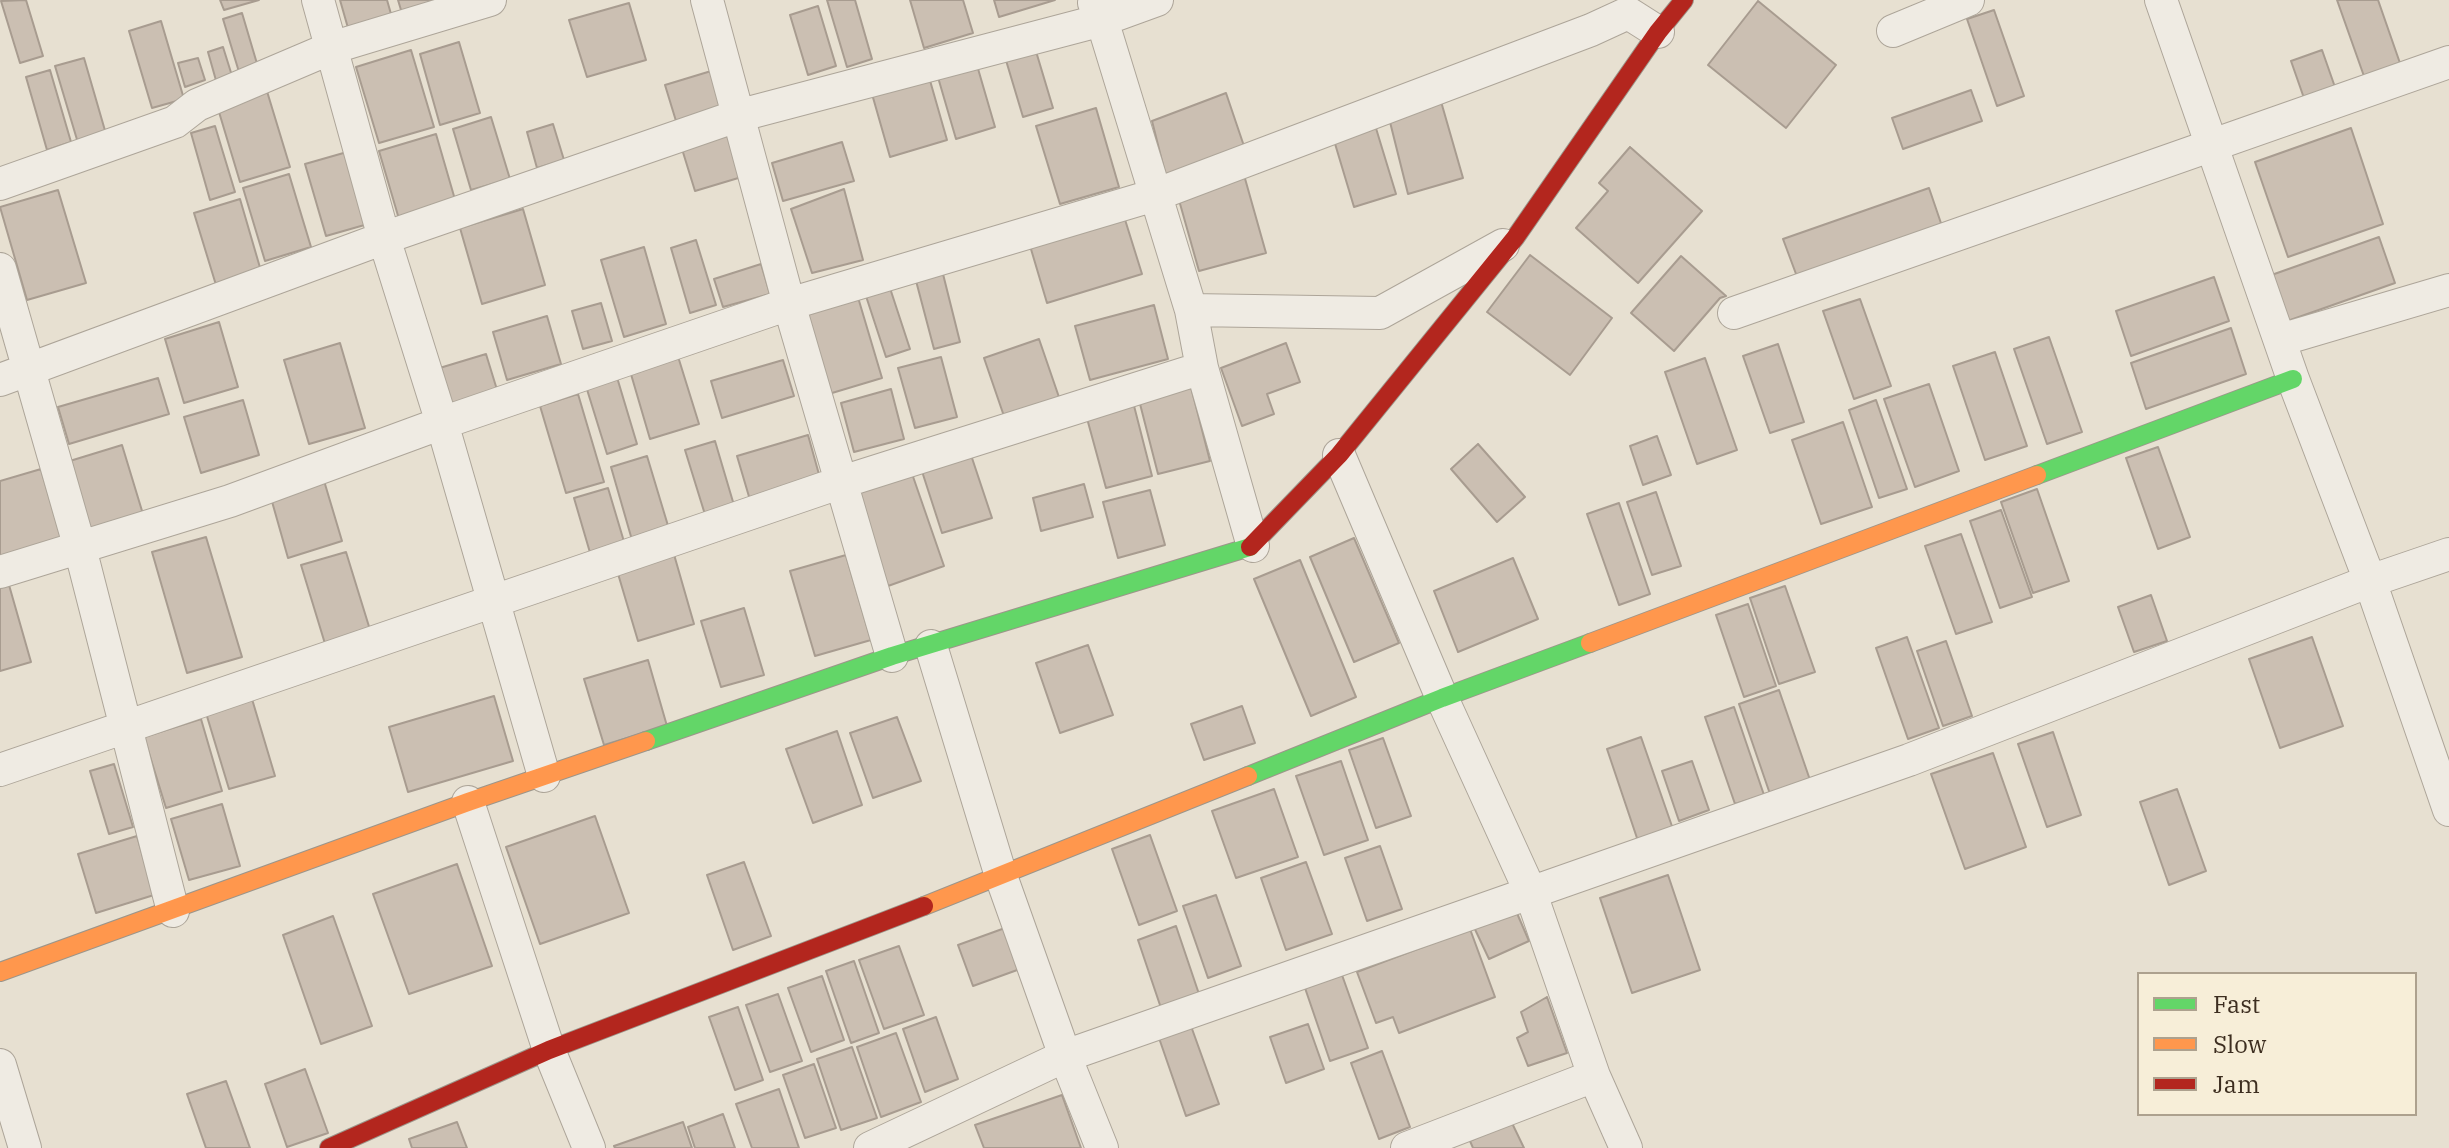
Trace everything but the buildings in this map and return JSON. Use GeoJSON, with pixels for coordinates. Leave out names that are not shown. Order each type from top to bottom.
{"type":"FeatureCollection","features":[{"type":"Feature","properties":{"kind":"street"},"geometry":{"type":"LineString","coordinates":[[318,0],[384,238],[442,423],[544,776]]}},
{"type":"Feature","properties":{"kind":"street"},"geometry":{"type":"LineString","coordinates":[[0,184],[175,122],[197,105],[331,48],[490,0]]}},
{"type":"Feature","properties":{"kind":"street"},"geometry":{"type":"LineString","coordinates":[[707,0],[789,304],[892,656]]}},
{"type":"Feature","properties":{"kind":"street"},"geometry":{"type":"LineString","coordinates":[[14,375],[384,238],[737,116],[1097,10],[1157,0]]}},
{"type":"Feature","properties":{"kind":"street"},"geometry":{"type":"LineString","coordinates":[[0,972],[468,802],[892,656],[1253,546],[1339,455],[1515,238],[1658,32],[1684,0]]}},
{"type":"Feature","properties":{"kind":"street"},"geometry":{"type":"LineString","coordinates":[[1893,31],[1968,0]]}},
{"type":"Feature","properties":{"kind":"street"},"geometry":{"type":"LineString","coordinates":[[2161,0],[2293,379],[2442,768],[2449,810]]}},
{"type":"Feature","properties":{"kind":"street"},"geometry":{"type":"LineString","coordinates":[[1097,10],[1191,310],[1202,368],[1253,546]]}},
{"type":"Feature","properties":{"kind":"street"},"geometry":{"type":"LineString","coordinates":[[0,572],[230,501],[442,423],[789,304],[1155,195],[1591,30],[1628,13],[1658,32]]}},
{"type":"Feature","properties":{"kind":"street"},"geometry":{"type":"LineString","coordinates":[[1734,313],[2449,62]]}},
{"type":"Feature","properties":{"kind":"street"},"geometry":{"type":"LineString","coordinates":[[1191,310],[1380,313],[1515,238]]}},
{"type":"Feature","properties":{"kind":"street"},"geometry":{"type":"LineString","coordinates":[[0,269],[14,375],[80,548],[173,911]]}},
{"type":"Feature","properties":{"kind":"street"},"geometry":{"type":"LineString","coordinates":[[2280,340],[2449,290]]}},
{"type":"Feature","properties":{"kind":"street"},"geometry":{"type":"LineString","coordinates":[[0,770],[842,482],[1202,368]]}},
{"type":"Feature","properties":{"kind":"street"},"geometry":{"type":"LineString","coordinates":[[329,1148],[549,1050],[1001,876],[1442,698],[2293,379]]}},
{"type":"Feature","properties":{"kind":"street"},"geometry":{"type":"LineString","coordinates":[[1339,455],[1442,698],[1530,891],[1594,1076],[1626,1148]]}},
{"type":"Feature","properties":{"kind":"street"},"geometry":{"type":"LineString","coordinates":[[870,1148],[1065,1056],[1909,760],[2370,581],[2449,554]]}},
{"type":"Feature","properties":{"kind":"street"},"geometry":{"type":"LineString","coordinates":[[931,646],[1001,876],[1065,1056],[1102,1148]]}},
{"type":"Feature","properties":{"kind":"street"},"geometry":{"type":"LineString","coordinates":[[468,802],[549,1050],[589,1148]]}},
{"type":"Feature","properties":{"kind":"street"},"geometry":{"type":"LineString","coordinates":[[0,1065],[25,1148]]}},
{"type":"Feature","properties":{"kind":"street"},"geometry":{"type":"LineString","coordinates":[[1407,1148],[1594,1076]]}},
{"type":"Feature","properties":{"kind":"traffic: fast"},"geometry":{"type":"LineString","coordinates":[[2037,475],[2293,379]]}},
{"type":"Feature","properties":{"kind":"traffic: fast"},"geometry":{"type":"LineString","coordinates":[[646,741],[892,656],[1250,547]]}},
{"type":"Feature","properties":{"kind":"traffic: fast"},"geometry":{"type":"LineString","coordinates":[[1248,776],[1590,643]]}},
{"type":"Feature","properties":{"kind":"traffic: slow"},"geometry":{"type":"LineString","coordinates":[[1590,643],[2037,475]]}},
{"type":"Feature","properties":{"kind":"traffic: slow"},"geometry":{"type":"LineString","coordinates":[[0,972],[468,802],[646,741]]}},
{"type":"Feature","properties":{"kind":"traffic: slow"},"geometry":{"type":"LineString","coordinates":[[924,906],[1248,776]]}},
{"type":"Feature","properties":{"kind":"traffic: jam"},"geometry":{"type":"LineString","coordinates":[[1250,547],[1339,455],[1515,238],[1658,32],[1684,0]]}},
{"type":"Feature","properties":{"kind":"traffic: jam"},"geometry":{"type":"LineString","coordinates":[[329,1148],[549,1050],[924,906]]}}]}
